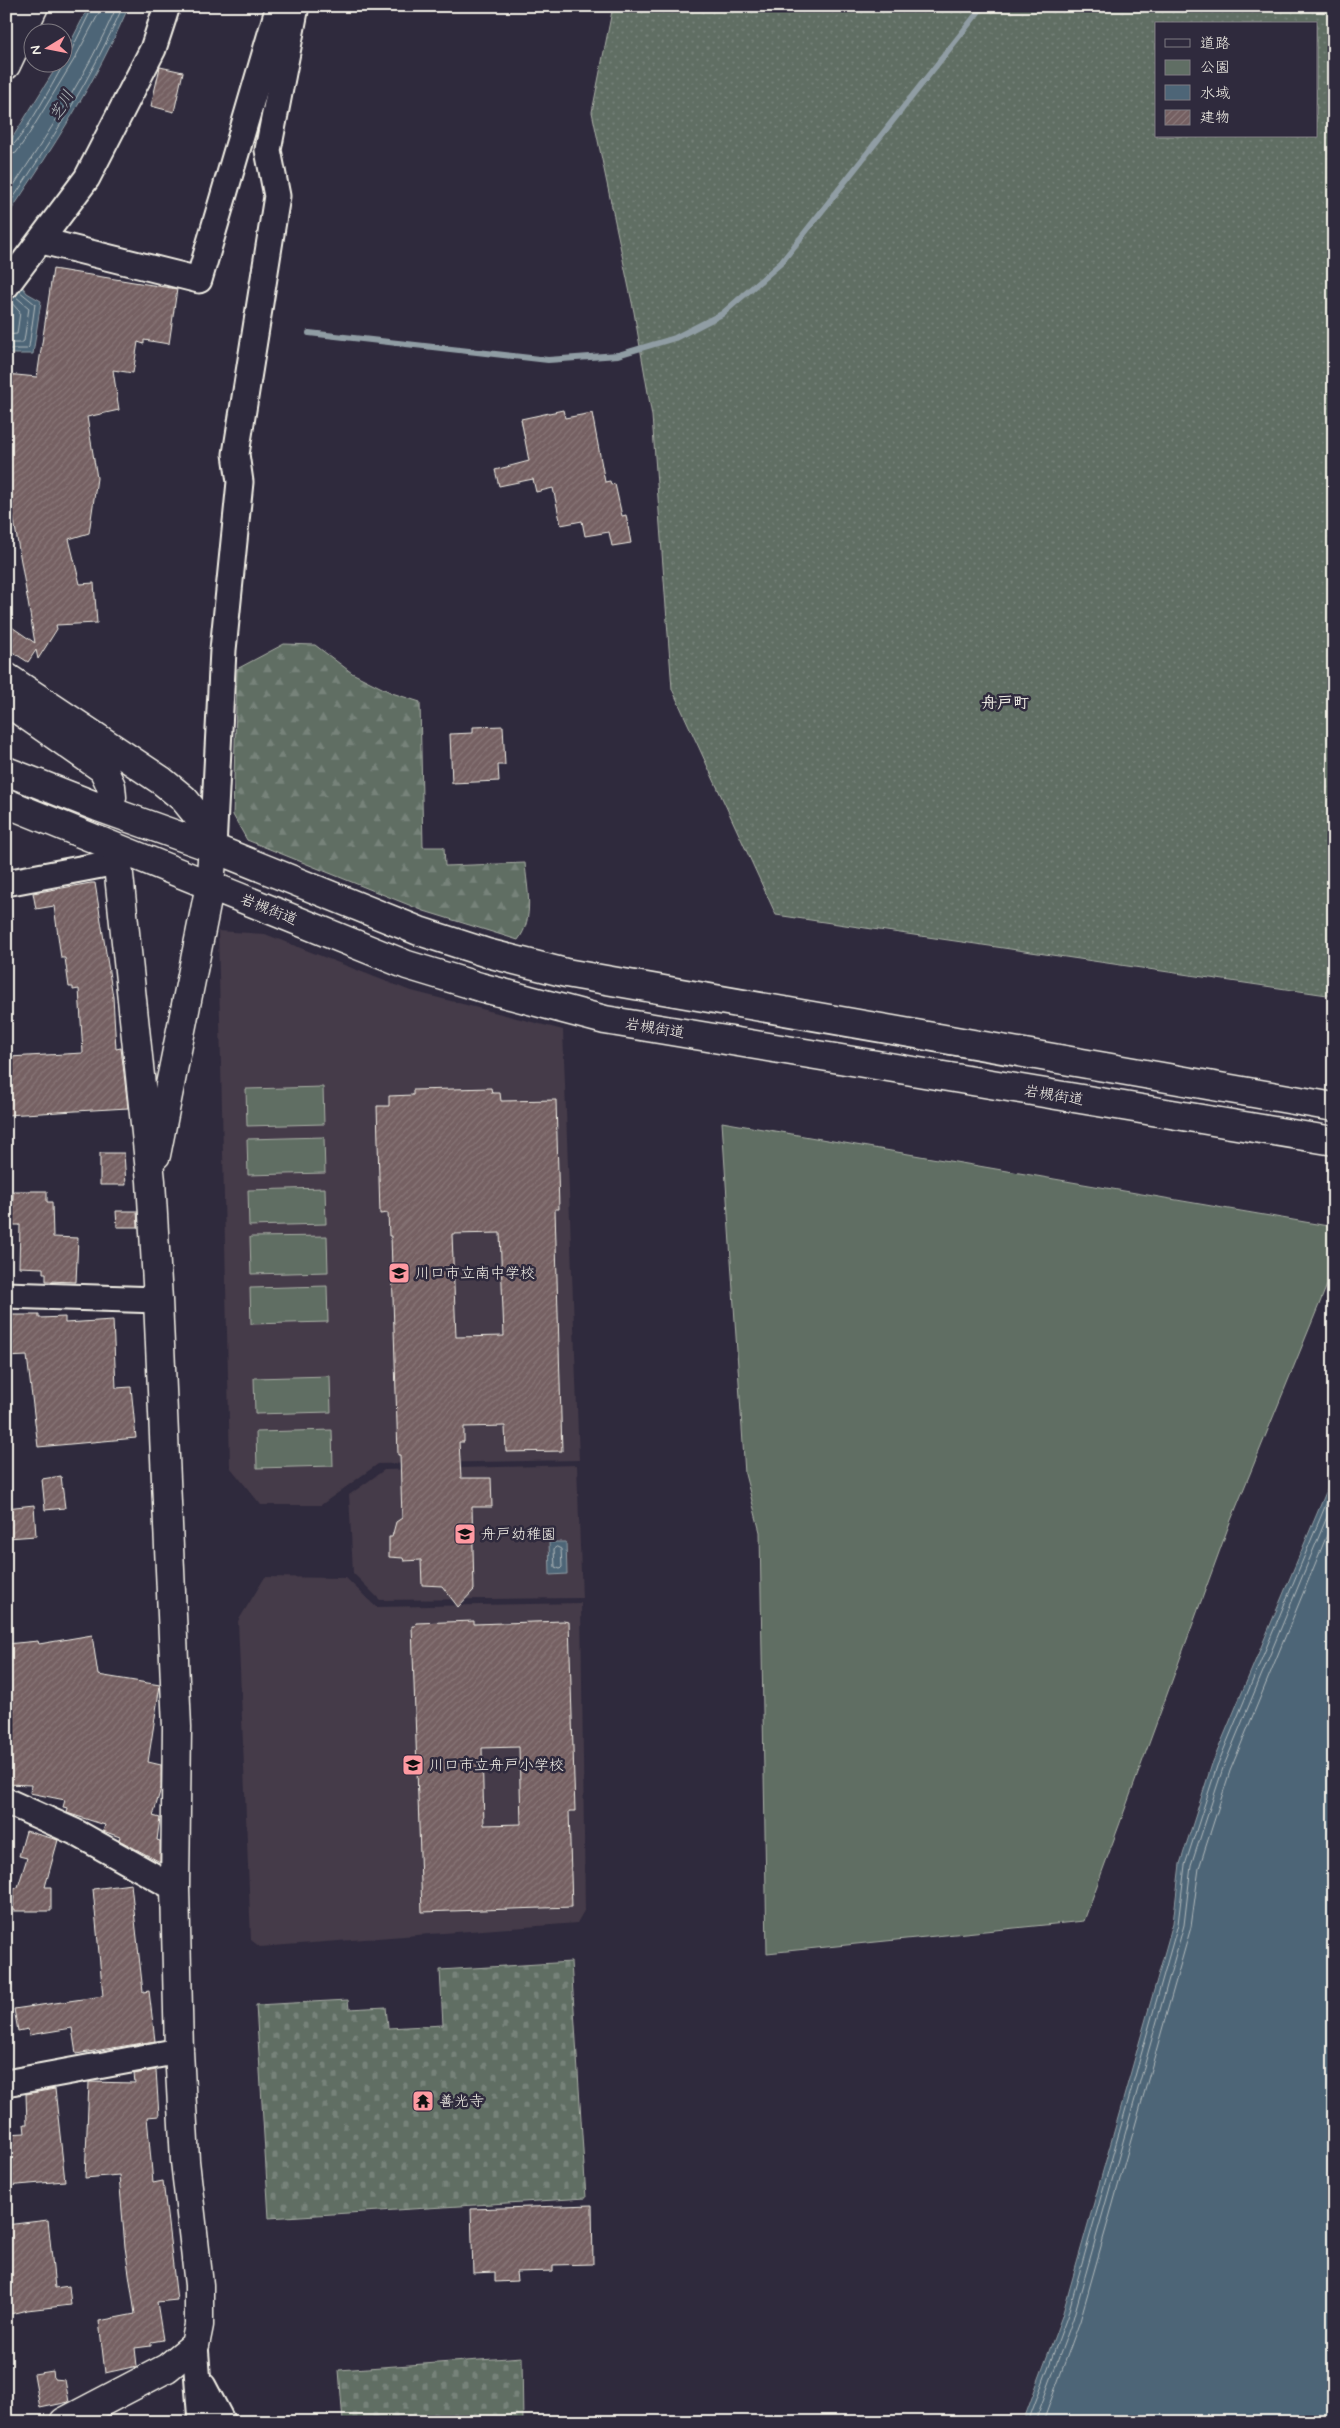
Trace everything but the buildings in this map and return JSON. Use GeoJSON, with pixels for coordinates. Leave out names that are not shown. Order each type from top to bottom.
{"type":"FeatureCollection","features":[{"type":"Feature","properties":{"kind":"main road"},"geometry":{"type":"LineString","coordinates":[[6,65],[34,6]]}},
{"type":"Feature","properties":{"kind":"main road"},"geometry":{"type":"LineString","coordinates":[[6,677],[162,781],[184,799],[201,820],[213,848],[210,886],[151,1181]]}},
{"type":"Feature","properties":{"kind":"main road"},"geometry":{"type":"LineString","coordinates":[[6,701],[103,769],[111,786],[112,797]]}},
{"type":"Feature","properties":{"kind":"main road"},"geometry":{"type":"LineString","coordinates":[[6,771],[98,807],[213,848],[419,931],[487,953],[611,982],[1334,1107]]}},
{"type":"Feature","properties":{"kind":"main road","name":"岩槻街道"},"geometry":{"type":"LineString","coordinates":[[6,803],[407,965],[480,987],[605,1020],[1334,1141]]}},
{"type":"Feature","properties":{"kind":"main road"},"geometry":{"type":"LineString","coordinates":[[64,2422],[167,2368],[195,2345],[199,2325],[199,2284],[185,2161],[179,2051],[175,1888],[178,1727],[158,1300],[151,1181],[138,1039],[117,859]]}},
{"type":"Feature","properties":{"kind":"street"},"geometry":{"type":"LineString","coordinates":[[6,7],[10,6]]}},
{"type":"Feature","properties":{"kind":"street"},"geometry":{"type":"LineString","coordinates":[[6,286],[87,178],[153,49],[167,6]]}},
{"type":"Feature","properties":{"kind":"street"},"geometry":{"type":"LineString","coordinates":[[42,240],[199,280],[279,6]]}},
{"type":"Feature","properties":{"kind":"street"},"geometry":{"type":"LineString","coordinates":[[213,848],[223,650],[240,482],[236,454],[277,196],[268,150],[296,6]]}},
{"type":"Feature","properties":{"kind":"street"},"geometry":{"type":"LineString","coordinates":[[6,883],[117,859]]}},
{"type":"Feature","properties":{"kind":"street"},"geometry":{"type":"LineString","coordinates":[[6,1295],[158,1300]]}},
{"type":"Feature","properties":{"kind":"street"},"geometry":{"type":"LineString","coordinates":[[6,1801],[75,1832],[175,1888]]}},
{"type":"Feature","properties":{"kind":"street"},"geometry":{"type":"LineString","coordinates":[[6,2084],[179,2051]]}},
{"type":"Feature","properties":{"kind":"street"},"geometry":{"type":"LineString","coordinates":[[195,2345],[201,2422]]}},
{"type":"Feature","properties":{"kind":"street"},"geometry":{"type":"LineString","coordinates":[[198,2374],[222,2422]]}},
{"type":"Feature","properties":{"kind":"shaded area","name":"川口市立南中学校"},"geometry":{"type":"Polygon","coordinates":[[[218,931],[265,934],[408,990],[563,1030],[579,1460],[378,1464],[321,1505],[261,1505],[230,1467],[218,931]]]}},
{"type":"Feature","properties":{"kind":"shaded area","name":"舟戸幼稚園"},"geometry":{"type":"Polygon","coordinates":[[[577,1465],[582,1598],[380,1600],[353,1573],[349,1495],[384,1470],[577,1465]]]}},
{"type":"Feature","properties":{"kind":"shaded area","name":"川口市立舟戸小学校"},"geometry":{"type":"Polygon","coordinates":[[[265,1577],[346,1578],[376,1607],[581,1603],[585,1909],[577,1923],[260,1947],[251,1940],[238,1621],[265,1577]]]}},
{"type":"Feature","properties":{"kind":"green space"},"geometry":{"type":"Polygon","coordinates":[[[613,6],[1334,6],[1334,996],[776,915],[672,689],[652,416],[634,312],[592,112],[613,6]]]}},
{"type":"Feature","properties":{"kind":"green space"},"geometry":{"type":"Polygon","coordinates":[[[284,644],[315,645],[352,673],[392,693],[420,702],[423,847],[444,847],[445,866],[525,863],[529,903],[527,922],[518,940],[424,911],[247,840],[233,815],[237,669],[284,644]]]}},
{"type":"Feature","properties":{"kind":"green space"},"geometry":{"type":"Polygon","coordinates":[[[323,1087],[324,1124],[247,1126],[246,1089],[323,1087]]]}},
{"type":"Feature","properties":{"kind":"green space"},"geometry":{"type":"Polygon","coordinates":[[[722,1122],[1334,1227],[1334,1268],[1229,1525],[1084,1921],[767,1953],[760,1532],[745,1474],[722,1122]]]}},
{"type":"Feature","properties":{"kind":"green space"},"geometry":{"type":"Polygon","coordinates":[[[324,1137],[325,1173],[248,1175],[247,1139],[324,1137]]]}},
{"type":"Feature","properties":{"kind":"green space"},"geometry":{"type":"Polygon","coordinates":[[[325,1188],[326,1224],[249,1226],[248,1190],[325,1188]]]}},
{"type":"Feature","properties":{"kind":"green space"},"geometry":{"type":"Polygon","coordinates":[[[327,1236],[328,1272],[251,1274],[250,1237],[327,1236]]]}},
{"type":"Feature","properties":{"kind":"green space"},"geometry":{"type":"Polygon","coordinates":[[[327,1286],[328,1322],[251,1324],[250,1288],[327,1286]]]}},
{"type":"Feature","properties":{"kind":"green space"},"geometry":{"type":"Polygon","coordinates":[[[330,1376],[331,1412],[255,1414],[254,1378],[330,1376]]]}},
{"type":"Feature","properties":{"kind":"green space"},"geometry":{"type":"Polygon","coordinates":[[[332,1430],[333,1466],[257,1468],[256,1432],[332,1430]]]}},
{"type":"Feature","properties":{"kind":"green space"},"geometry":{"type":"Polygon","coordinates":[[[571,1962],[586,2198],[269,2218],[256,2005],[348,2000],[349,2009],[386,2007],[388,2028],[443,2025],[440,1970],[571,1962]]]}},
{"type":"Feature","properties":{"kind":"green space"},"geometry":{"type":"Polygon","coordinates":[[[522,2357],[523,2422],[343,2422],[339,2370],[522,2357]]]}},
{"type":"Feature","properties":{"kind":"water","name":"芝川"},"geometry":{"type":"Polygon","coordinates":[[[89,6],[129,6],[88,88],[6,218],[6,148],[53,72],[72,72],[72,39],[89,6]]]}},
{"type":"Feature","properties":{"kind":"water"},"geometry":{"type":"Polygon","coordinates":[[[6,265],[27,293],[41,301],[33,354],[6,354],[6,265]]]}},
{"type":"Feature","properties":{"kind":"water"},"geometry":{"type":"Polygon","coordinates":[[[1334,1473],[1334,2422],[1023,2422],[1062,2316],[1173,1923],[1180,1864],[1212,1764],[1334,1473]]]}},
{"type":"Feature","properties":{"kind":"water"},"geometry":{"type":"Polygon","coordinates":[[[549,1542],[566,1542],[567,1574],[550,1575],[549,1542]]]}},
{"type":"Feature","properties":{"kind":"waterway"},"geometry":{"type":"LineString","coordinates":[[309,333],[548,360],[618,355],[675,338],[722,314],[781,263],[983,6]]}},
{"type":"Feature","properties":{"kind":"place","name":"川口市立南中学校"},"geometry":{"type":"Point","coordinates":[399,1273]}},
{"type":"Feature","properties":{"kind":"place","name":"舟戸幼稚園"},"geometry":{"type":"Point","coordinates":[465,1534]}},
{"type":"Feature","properties":{"kind":"place","name":"川口市立舟戸小学校"},"geometry":{"type":"Point","coordinates":[413,1765]}},
{"type":"Feature","properties":{"kind":"place","name":"善光寺"},"geometry":{"type":"Point","coordinates":[423,2101]}},
{"type":"Feature","properties":{"kind":"district","name":"舟戸町"},"geometry":{"type":"Point","coordinates":[1005,702]}}]}
